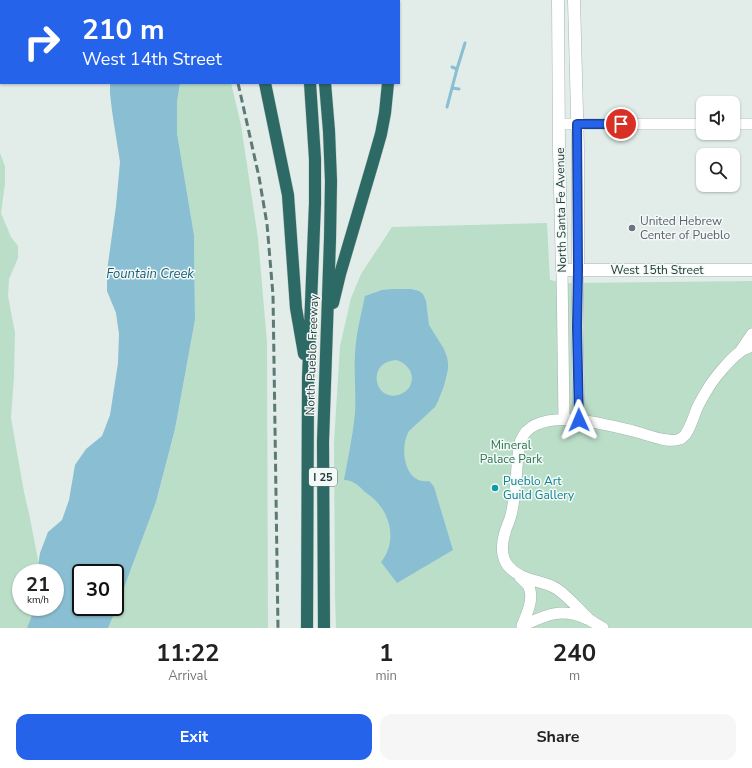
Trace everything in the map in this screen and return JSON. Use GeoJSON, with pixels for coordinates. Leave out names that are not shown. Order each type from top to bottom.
{"type":"FeatureCollection","features":[{"type":"Feature","properties":{"kind":"highway"},"geometry":{"type":"LineString","coordinates":[[265,84],[288,195],[296,308],[308,378]]}},
{"type":"Feature","properties":{"kind":"highway","name":"North Pueblo Freeway"},"geometry":{"type":"LineString","coordinates":[[307,628],[308,378],[315,203],[315,159],[310,84]]}},
{"type":"Feature","properties":{"kind":"highway","name":"North Pueblo Freeway"},"geometry":{"type":"LineString","coordinates":[[324,628],[323,442],[331,181],[325,84]]}},
{"type":"Feature","properties":{"kind":"highway"},"geometry":{"type":"LineString","coordinates":[[327,326],[340,274],[381,134],[388,84]]}},
{"type":"Feature","properties":{"kind":"street","name":"North Santa Fe Avenue"},"geometry":{"type":"LineString","coordinates":[[558,0],[564,419]]}},
{"type":"Feature","properties":{"kind":"street","name":"North Santa Fe Avenue"},"geometry":{"type":"LineString","coordinates":[[574,0],[577,124],[577,327],[579,420]]}},
{"type":"Feature","properties":{"kind":"street"},"geometry":{"type":"LineString","coordinates":[[559,124],[696,124]]}},
{"type":"Feature","properties":{"kind":"street"},"geometry":{"type":"LineString","coordinates":[[740,124],[752,124]]}},
{"type":"Feature","properties":{"kind":"street","name":"West 15th Street"},"geometry":{"type":"LineString","coordinates":[[562,270],[752,270]]}},
{"type":"Feature","properties":{"kind":"street"},"geometry":{"type":"LineString","coordinates":[[741,352],[752,334]]}},
{"type":"Feature","properties":{"kind":"street"},"geometry":{"type":"LineString","coordinates":[[603,628],[578,615],[569,613],[548,614],[522,626],[531,595],[527,584],[508,566],[502,555],[502,548],[506,528],[514,503],[518,452],[525,432],[531,426],[536,424],[551,420],[564,419],[594,422],[628,429],[664,440],[673,441],[682,438],[686,433],[699,404],[716,377],[741,352],[752,346]]}},
{"type":"Feature","properties":{"kind":"street"},"geometry":{"type":"LineString","coordinates":[[515,573],[548,584],[557,589],[591,621]]}},
{"type":"Feature","properties":{"kind":"green space"},"geometry":{"type":"Polygon","coordinates":[[[180,84],[231,84],[241,125],[258,238],[267,342],[268,628],[108,628],[113,616],[124,616],[124,588],[156,502],[175,429],[195,320],[194,235],[177,133],[177,102],[180,84]]]}},
{"type":"Feature","properties":{"kind":"green space"},"geometry":{"type":"Polygon","coordinates":[[[0,153],[5,166],[5,184],[1,213],[11,237],[18,246],[18,258],[9,279],[8,296],[15,333],[11,418],[39,564],[12,564],[12,616],[32,616],[27,628],[0,628],[0,153]]]}},
{"type":"Feature","properties":{"kind":"green space","name":"Mineral Palace Park"},"geometry":{"type":"Polygon","coordinates":[[[547,223],[550,280],[568,283],[752,281],[752,628],[336,628],[334,442],[340,346],[351,298],[361,274],[392,227],[547,223]]]}},
{"type":"Feature","properties":{"kind":"water","name":"Fountain Creek"},"geometry":{"type":"Polygon","coordinates":[[[110,84],[180,84],[177,102],[177,133],[194,235],[195,320],[175,429],[156,502],[124,588],[124,564],[72,564],[72,616],[113,616],[108,628],[27,628],[32,616],[64,616],[64,564],[38,564],[40,553],[48,532],[62,520],[69,500],[75,465],[86,449],[102,436],[110,415],[118,363],[119,334],[116,313],[107,291],[107,271],[116,206],[120,162],[112,111],[110,84]]]}},
{"type":"Feature","properties":{"kind":"water"},"geometry":{"type":"Polygon","coordinates":[[[411,289],[419,291],[423,294],[426,301],[429,325],[444,349],[448,363],[444,386],[438,401],[435,407],[409,431],[404,446],[404,455],[409,471],[414,477],[421,481],[429,481],[434,487],[453,550],[397,583],[381,562],[390,542],[390,528],[385,514],[372,497],[353,482],[344,480],[355,413],[356,339],[365,296],[382,290],[411,289]],[[396,360],[386,362],[380,367],[377,374],[379,387],[383,392],[390,395],[398,395],[403,393],[412,382],[411,373],[407,366],[396,360]]]}},
{"type":"Feature","properties":{"kind":"waterway"},"geometry":{"type":"LineString","coordinates":[[457,69],[465,43]]}},
{"type":"Feature","properties":{"kind":"waterway"},"geometry":{"type":"LineString","coordinates":[[447,107],[457,69],[452,67]]}},
{"type":"Feature","properties":{"kind":"waterway"},"geometry":{"type":"LineString","coordinates":[[452,88],[459,89]]}},
{"type":"Feature","properties":{"kind":"railway"},"geometry":{"type":"LineString","coordinates":[[238,84],[259,177],[267,224],[273,295],[278,628]]}},
{"type":"Feature","properties":{"kind":"place","name":"United Hebrew Center of Pueblo"},"geometry":{"type":"Point","coordinates":[632,228]}},
{"type":"Feature","properties":{"kind":"place","name":"Pueblo Art Guild Gallery"},"geometry":{"type":"Point","coordinates":[495,488]}},
{"type":"Feature","properties":{"kind":"route"},"geometry":{"type":"LineString","coordinates":[[579,420],[577,327],[577,124],[621,124]]}}]}
